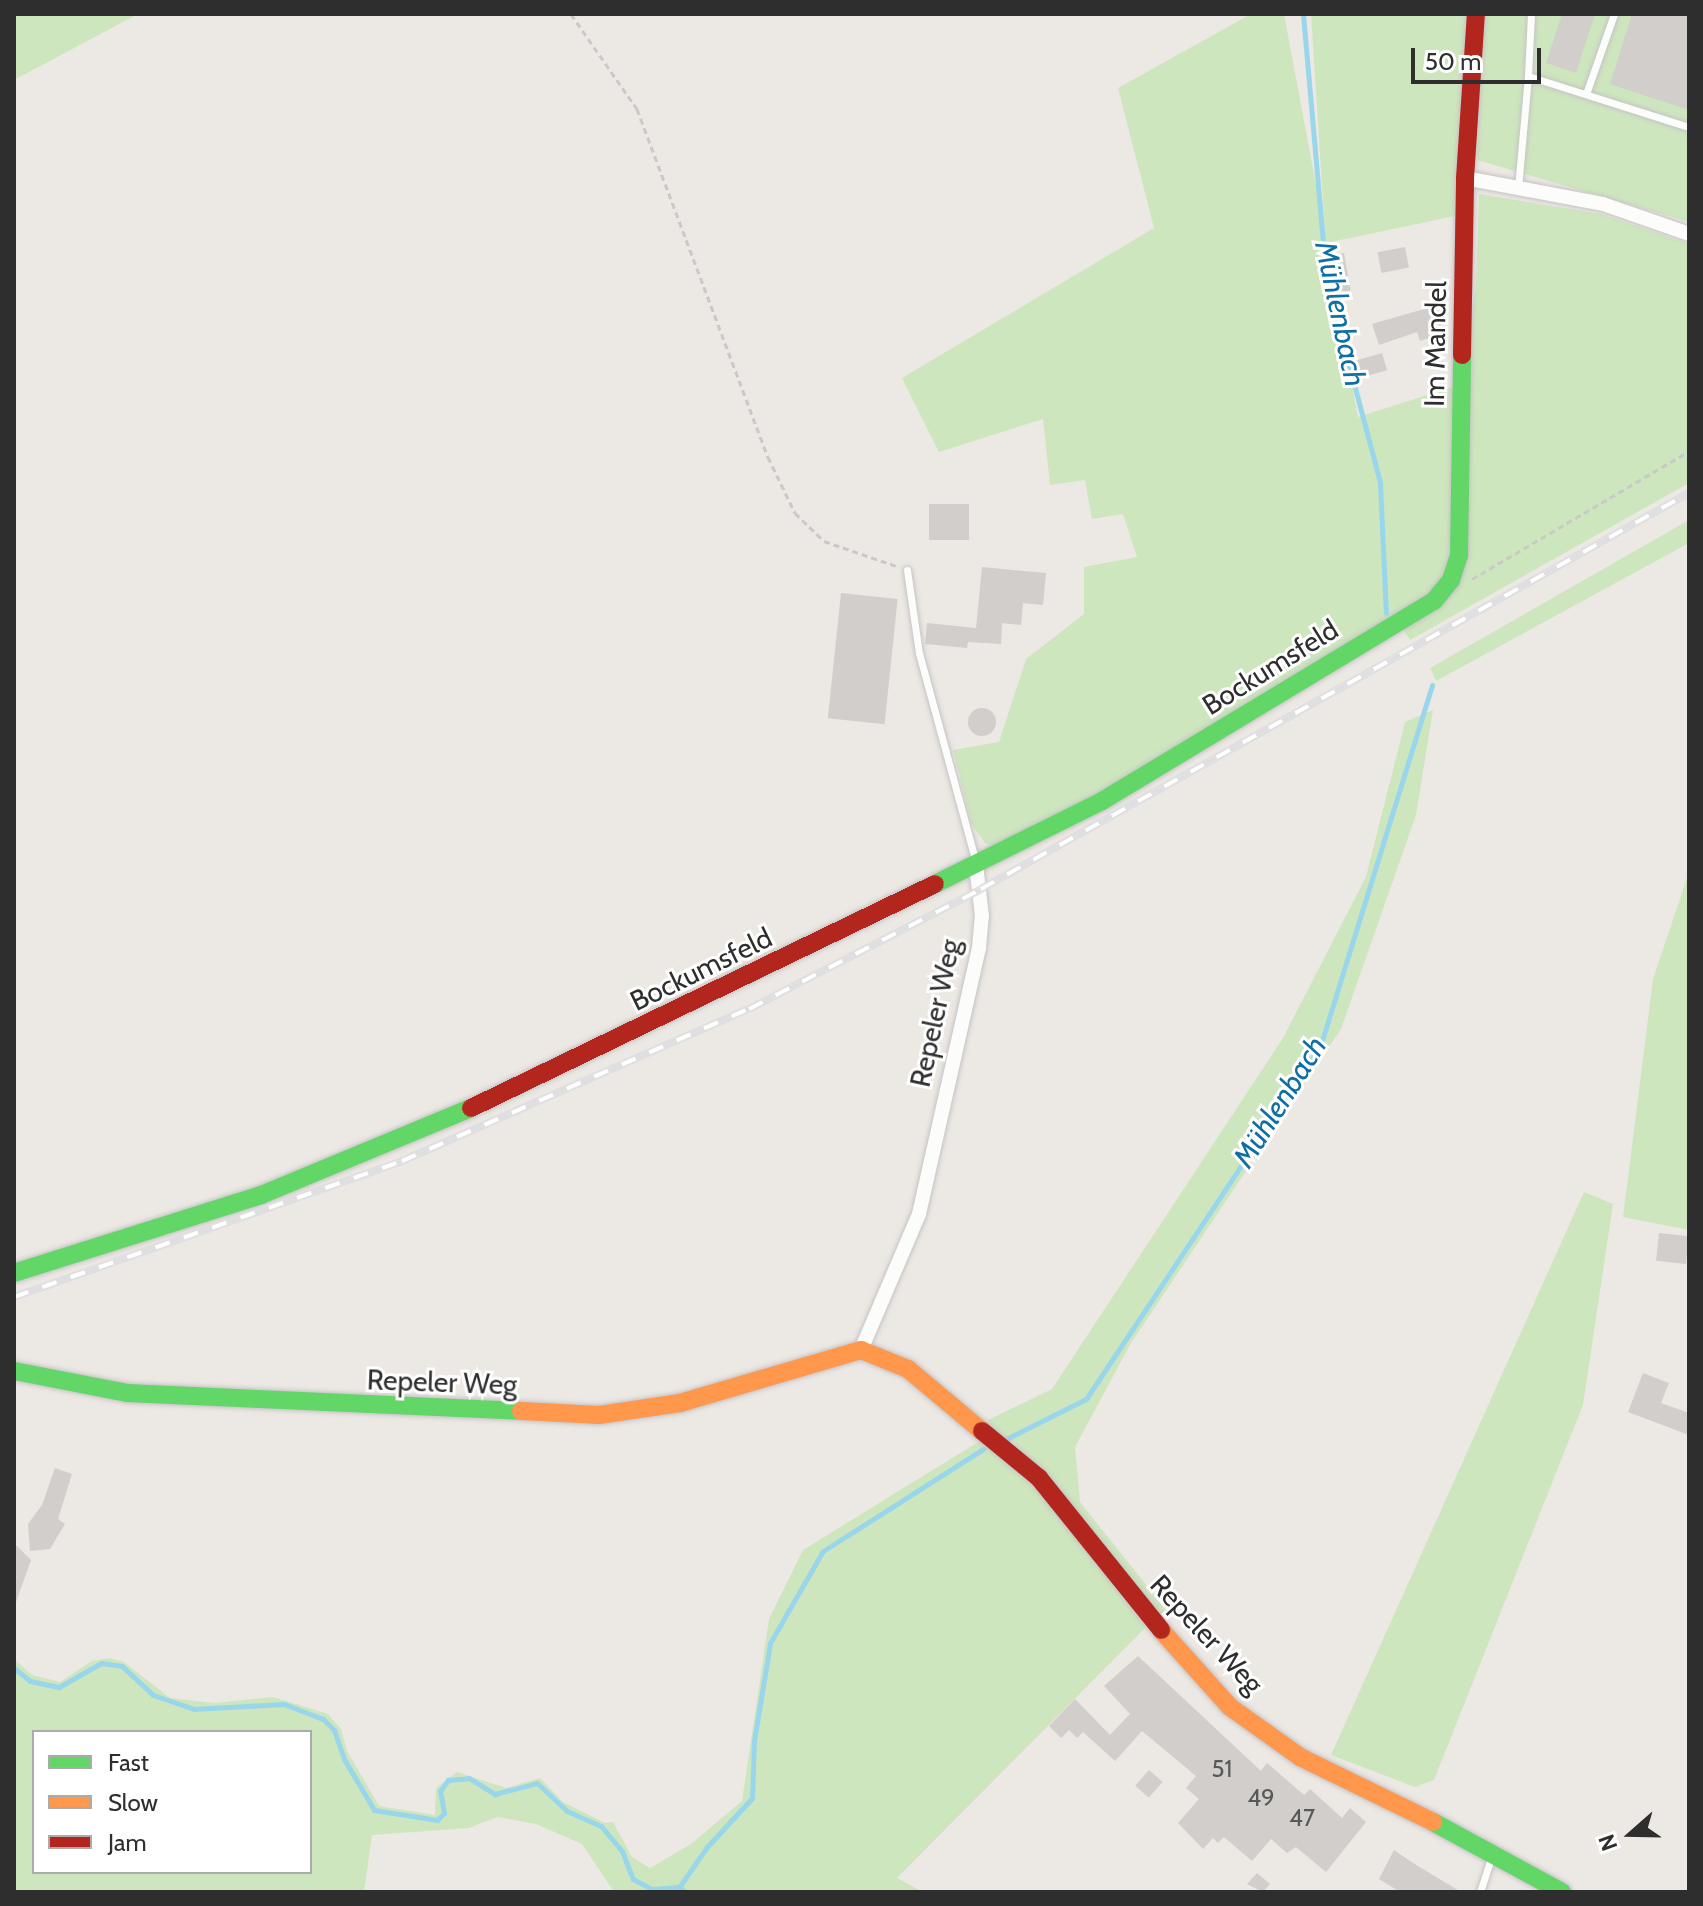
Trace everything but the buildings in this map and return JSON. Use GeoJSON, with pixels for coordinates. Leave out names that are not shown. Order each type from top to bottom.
{"type":"FeatureCollection","features":[{"type":"Feature","properties":{"kind":"street","name":"Im Mandel"},"geometry":{"type":"LineString","coordinates":[[1375,635],[1434,601],[1451,580],[1459,555],[1465,178],[1476,14]]}},
{"type":"Feature","properties":{"kind":"street"},"geometry":{"type":"LineString","coordinates":[[1465,178],[1603,204],[1689,234]]}},
{"type":"Feature","properties":{"kind":"street","name":"Bockumsfeld"},"geometry":{"type":"LineString","coordinates":[[14,1273],[261,1195],[438,1123],[976,865],[1116,793],[1375,635]]}},
{"type":"Feature","properties":{"kind":"street","name":"Repeler Weg"},"geometry":{"type":"LineString","coordinates":[[861,1350],[865,1331],[919,1214],[979,948],[982,916],[976,865]]}},
{"type":"Feature","properties":{"kind":"street","name":"Repeler Weg"},"geometry":{"type":"LineString","coordinates":[[14,1371],[127,1393],[599,1415],[680,1403],[861,1350],[908,1369],[1039,1478],[1230,1707],[1300,1757],[1562,1892]]}},
{"type":"Feature","properties":{"kind":"lane"},"geometry":{"type":"LineString","coordinates":[[1518,188],[1531,14]]}},
{"type":"Feature","properties":{"kind":"lane"},"geometry":{"type":"LineString","coordinates":[[1586,94],[1614,14]]}},
{"type":"Feature","properties":{"kind":"lane"},"geometry":{"type":"LineString","coordinates":[[1528,76],[1689,127]]}},
{"type":"Feature","properties":{"kind":"lane"},"geometry":{"type":"LineString","coordinates":[[907,570],[919,653],[976,865]]}},
{"type":"Feature","properties":{"kind":"lane"},"geometry":{"type":"LineString","coordinates":[[1480,1892],[1493,1854]]}},
{"type":"Feature","properties":{"kind":"path"},"geometry":{"type":"LineString","coordinates":[[571,14],[637,109],[768,457],[795,513],[824,541],[907,570]]}},
{"type":"Feature","properties":{"kind":"path"},"geometry":{"type":"LineString","coordinates":[[1461,585],[1689,451]]}},
{"type":"Feature","properties":{"kind":"green space"},"geometry":{"type":"Polygon","coordinates":[[[14,14],[138,14],[14,80],[14,14]]]}},
{"type":"Feature","properties":{"kind":"green space"},"geometry":{"type":"Polygon","coordinates":[[[1251,14],[1284,14],[1325,233],[1311,14],[1467,14],[1455,216],[1326,243],[1358,417],[1462,384],[1476,285],[1479,194],[1601,214],[1689,244],[1689,483],[1410,640],[1396,619],[1193,741],[1001,847],[985,843],[972,825],[953,750],[999,742],[1026,659],[1084,614],[1084,567],[1137,557],[1123,514],[1092,519],[1085,480],[1050,485],[1043,419],[939,452],[902,378],[1154,228],[1118,88],[1251,14]]]}},
{"type":"Feature","properties":{"kind":"green space"},"geometry":{"type":"Polygon","coordinates":[[[1484,14],[1689,14],[1689,222],[1477,160],[1484,14]]]}},
{"type":"Feature","properties":{"kind":"green space"},"geometry":{"type":"Polygon","coordinates":[[[1689,520],[1689,543],[1436,681],[1430,668],[1689,520]]]}},
{"type":"Feature","properties":{"kind":"green space"},"geometry":{"type":"Polygon","coordinates":[[[1433,710],[1416,815],[1341,1029],[1131,1343],[1075,1447],[1080,1502],[1167,1611],[1158,1617],[1013,1441],[994,1451],[1036,1487],[1146,1627],[897,1878],[923,1892],[614,1892],[582,1844],[536,1824],[497,1817],[469,1828],[372,1835],[364,1892],[14,1892],[14,1659],[32,1675],[60,1682],[92,1661],[110,1658],[124,1662],[170,1698],[214,1703],[273,1697],[328,1714],[341,1729],[347,1751],[379,1806],[435,1815],[436,1788],[457,1772],[506,1788],[540,1778],[563,1802],[605,1823],[613,1822],[632,1857],[650,1868],[691,1844],[742,1801],[769,1619],[803,1550],[983,1439],[988,1420],[1052,1389],[1283,1038],[1366,877],[1405,722],[1433,710]]]}},
{"type":"Feature","properties":{"kind":"green space"},"geometry":{"type":"Polygon","coordinates":[[[1689,872],[1689,1230],[1623,1217],[1653,979],[1689,872]]]}},
{"type":"Feature","properties":{"kind":"green space"},"geometry":{"type":"Polygon","coordinates":[[[1584,1192],[1613,1204],[1583,1405],[1434,1780],[1415,1787],[1331,1755],[1584,1192]]]}},
{"type":"Feature","properties":{"kind":"waterway","name":"Mühlenbach"},"geometry":{"type":"LineString","coordinates":[[1303,14],[1326,278],[1380,483],[1386,613]]}},
{"type":"Feature","properties":{"kind":"waterway","name":"Mühlenbach"},"geometry":{"type":"LineString","coordinates":[[1004,1440],[1086,1399],[1320,1047],[1432,685]]}},
{"type":"Feature","properties":{"kind":"waterway","name":"Mühlenbach"},"geometry":{"type":"LineString","coordinates":[[680,1886],[706,1848],[752,1798],[754,1741],[770,1643],[823,1551],[983,1449]]}},
{"type":"Feature","properties":{"kind":"waterway"},"geometry":{"type":"LineString","coordinates":[[14,1668],[30,1681],[59,1687],[101,1663],[122,1666],[153,1695],[194,1709],[284,1704],[323,1719],[334,1730],[344,1759],[374,1810],[437,1820],[444,1813],[440,1791],[448,1780],[469,1778],[495,1794],[537,1783],[567,1811],[601,1826],[622,1851],[633,1879],[652,1889],[679,1887],[686,1892]]}},
{"type":"Feature","properties":{"kind":"railway"},"geometry":{"type":"LineString","coordinates":[[14,1297],[402,1161],[749,1009],[981,889],[1689,493]]}},
{"type":"Feature","properties":{"kind":"traffic: fast"},"geometry":{"type":"LineString","coordinates":[[935,884],[1102,801],[1434,601],[1451,580],[1459,555],[1462,355]]}},
{"type":"Feature","properties":{"kind":"traffic: fast"},"geometry":{"type":"LineString","coordinates":[[14,1273],[261,1195],[471,1108]]}},
{"type":"Feature","properties":{"kind":"traffic: fast"},"geometry":{"type":"LineString","coordinates":[[14,1371],[127,1393],[521,1411]]}},
{"type":"Feature","properties":{"kind":"traffic: fast"},"geometry":{"type":"LineString","coordinates":[[1433,1822],[1562,1892]]}},
{"type":"Feature","properties":{"kind":"traffic: slow"},"geometry":{"type":"LineString","coordinates":[[521,1411],[599,1415],[680,1403],[861,1350],[908,1369],[982,1431]]}},
{"type":"Feature","properties":{"kind":"traffic: slow"},"geometry":{"type":"LineString","coordinates":[[1161,1630],[1230,1707],[1300,1757],[1433,1822]]}},
{"type":"Feature","properties":{"kind":"traffic: jam"},"geometry":{"type":"LineString","coordinates":[[1462,355],[1465,178],[1476,14]]}},
{"type":"Feature","properties":{"kind":"traffic: jam"},"geometry":{"type":"LineString","coordinates":[[471,1108],[935,884]]}},
{"type":"Feature","properties":{"kind":"traffic: jam"},"geometry":{"type":"LineString","coordinates":[[982,1431],[1039,1478],[1161,1630]]}}]}
